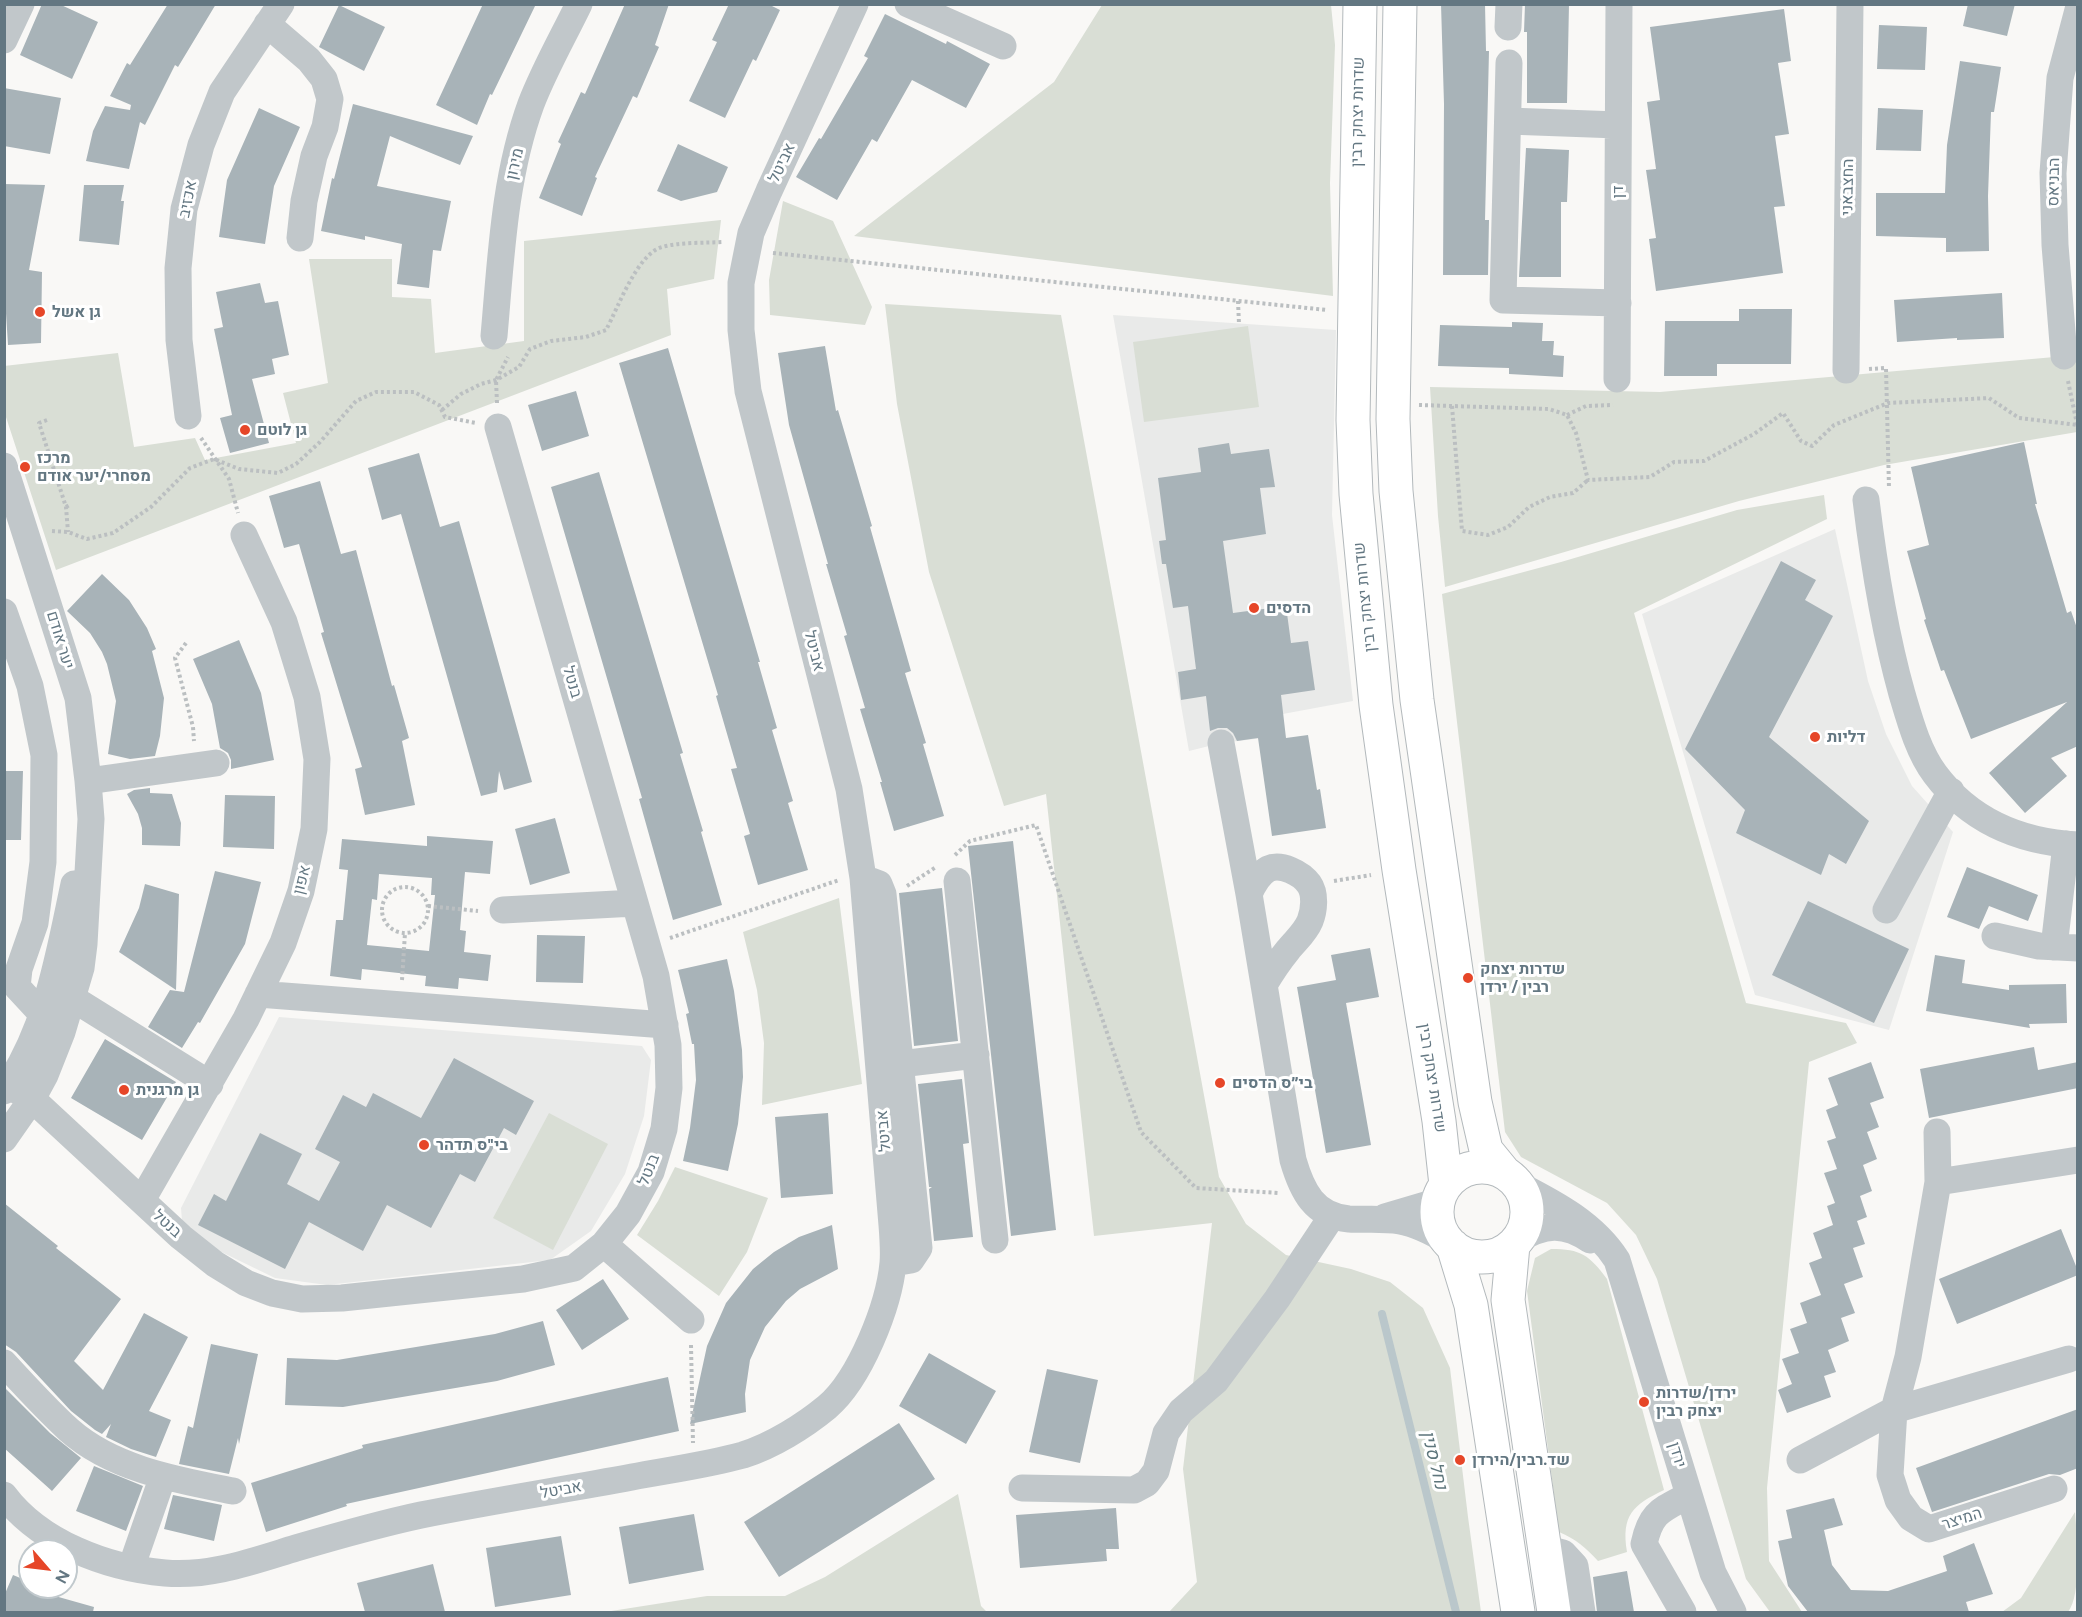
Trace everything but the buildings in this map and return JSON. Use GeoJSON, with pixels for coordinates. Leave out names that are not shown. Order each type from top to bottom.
{"type":"FeatureCollection","features":[{"type":"Feature","properties":{"kind":"main road","name":"שדרות יצחק רבין"},"geometry":{"type":"LineString","coordinates":[[1360,4],[1353,420],[1358,516],[1376,705],[1399,870],[1439,1121],[1443,1190]]}},
{"type":"Feature","properties":{"kind":"main road"},"geometry":{"type":"LineString","coordinates":[[1400,4],[1394,405],[1396,491],[1402,558],[1417,700],[1438,857],[1479,1120],[1486,1150],[1526,1199],[1527,1215],[1526,1226],[1515,1242],[1506,1250],[1491,1256],[1474,1257],[1459,1251],[1450,1244]]}},
{"type":"Feature","properties":{"kind":"main road"},"geometry":{"type":"LineString","coordinates":[[1511,1178],[1493,1167],[1480,1166],[1464,1169],[1451,1178],[1443,1190],[1436,1210],[1438,1226],[1450,1244],[1471,1305],[1518,1612]]}},
{"type":"Feature","properties":{"kind":"main road"},"geometry":{"type":"LineString","coordinates":[[1515,1242],[1508,1300],[1554,1612]]}},
{"type":"Feature","properties":{"kind":"street"},"geometry":{"type":"LineString","coordinates":[[4,40],[21,4]]}},
{"type":"Feature","properties":{"kind":"street","name":"מירון"},"geometry":{"type":"LineString","coordinates":[[502,344],[505,209],[517,154],[531,104],[579,4]]}},
{"type":"Feature","properties":{"kind":"street","name":"אביטל"},"geometry":{"type":"LineString","coordinates":[[4,1496],[29,1521],[58,1541],[89,1555],[131,1568],[166,1573],[203,1573],[419,1516],[693,1466],[746,1454],[792,1432],[829,1405],[859,1368],[888,1293],[893,1263],[868,878],[849,789],[748,391],[741,330],[741,283],[749,245],[769,190],[855,4]]}},
{"type":"Feature","properties":{"kind":"street"},"geometry":{"type":"LineString","coordinates":[[908,4],[1003,46]]}},
{"type":"Feature","properties":{"kind":"street","name":"דן"},"geometry":{"type":"LineString","coordinates":[[1617,379],[1619,4]]}},
{"type":"Feature","properties":{"kind":"street","name":"החצבאני"},"geometry":{"type":"LineString","coordinates":[[1846,370],[1850,4]]}},
{"type":"Feature","properties":{"kind":"street","name":"הבניאס"},"geometry":{"type":"LineString","coordinates":[[2064,356],[2055,244],[2053,173],[2060,78],[2078,10]]}},
{"type":"Feature","properties":{"kind":"street"},"geometry":{"type":"LineString","coordinates":[[274,14],[324,79],[330,99],[326,127],[314,156],[304,201],[300,238]]}},
{"type":"Feature","properties":{"kind":"street","name":"אכזיב"},"geometry":{"type":"LineString","coordinates":[[188,416],[179,340],[178,289],[184,209],[201,145],[222,92],[274,14]]}},
{"type":"Feature","properties":{"kind":"street"},"geometry":{"type":"LineString","coordinates":[[1509,63],[1503,300],[1618,303]]}},
{"type":"Feature","properties":{"kind":"street"},"geometry":{"type":"LineString","coordinates":[[1508,122],[1618,125]]}},
{"type":"Feature","properties":{"kind":"street","name":"בנטל"},"geometry":{"type":"LineString","coordinates":[[6,1088],[33,1099],[181,1237],[215,1264],[246,1283],[272,1293],[302,1299],[342,1298],[523,1279],[574,1268],[604,1244],[628,1214],[651,1172],[664,1129],[669,1088],[665,1025],[648,946],[498,427]]}},
{"type":"Feature","properties":{"kind":"street","name":"יער אודם"},"geometry":{"type":"LineString","coordinates":[[4,466],[19,531],[78,698],[91,819],[81,968],[53,1056],[33,1099],[4,1139]]}},
{"type":"Feature","properties":{"kind":"street"},"geometry":{"type":"LineString","coordinates":[[1866,500],[1878,594],[1894,663],[1913,730],[1935,773],[1964,805],[2006,831],[2049,843],[2072,845],[2066,948],[2039,946],[1995,936]]}},
{"type":"Feature","properties":{"kind":"street","name":"אפון"},"geometry":{"type":"LineString","coordinates":[[142,1200],[210,1084],[283,943],[301,891],[314,829],[317,759],[307,697],[284,622],[244,536]]}},
{"type":"Feature","properties":{"kind":"street"},"geometry":{"type":"LineString","coordinates":[[4,612],[30,686],[44,755],[43,862],[35,924],[19,969],[17,987],[42,1014]]}},
{"type":"Feature","properties":{"kind":"street"},"geometry":{"type":"LineString","coordinates":[[1221,743],[1249,894],[1293,1160],[1300,1184],[1311,1202],[1332,1216],[1411,1224],[1430,1230],[1450,1244]]}},
{"type":"Feature","properties":{"kind":"street"},"geometry":{"type":"LineString","coordinates":[[88,781],[216,764]]}},
{"type":"Feature","properties":{"kind":"street"},"geometry":{"type":"LineString","coordinates":[[1886,910],[1951,791]]}},
{"type":"Feature","properties":{"kind":"street","name":"יער אודם"},"geometry":{"type":"LineString","coordinates":[[6,1088],[18,1071],[42,1014],[91,819]]}},
{"type":"Feature","properties":{"kind":"street"},"geometry":{"type":"LineString","coordinates":[[1249,894],[1256,881],[1267,870],[1279,866],[1296,873],[1310,885],[1314,902],[1310,920],[1301,937],[1276,966],[1264,985]]}},
{"type":"Feature","properties":{"kind":"street"},"geometry":{"type":"LineString","coordinates":[[950,868],[976,1055],[995,1240]]}},
{"type":"Feature","properties":{"kind":"street"},"geometry":{"type":"LineString","coordinates":[[868,878],[883,894],[919,1248],[911,1260],[893,1263]]}},
{"type":"Feature","properties":{"kind":"street"},"geometry":{"type":"LineString","coordinates":[[503,910],[635,903]]}},
{"type":"Feature","properties":{"kind":"street"},"geometry":{"type":"LineString","coordinates":[[258,994],[665,1025]]}},
{"type":"Feature","properties":{"kind":"street"},"geometry":{"type":"LineString","coordinates":[[72,998],[210,1084]]}},
{"type":"Feature","properties":{"kind":"street"},"geometry":{"type":"LineString","coordinates":[[900,1064],[976,1055]]}},
{"type":"Feature","properties":{"kind":"street","name":"המיצר"},"geometry":{"type":"LineString","coordinates":[[1937,1132],[1938,1182],[1908,1357],[1894,1410],[1890,1475],[1898,1500],[1911,1518],[1929,1529],[2054,1489]]}},
{"type":"Feature","properties":{"kind":"street"},"geometry":{"type":"LineString","coordinates":[[1938,1182],[2078,1160]]}},
{"type":"Feature","properties":{"kind":"street","name":"ירדן"},"geometry":{"type":"LineString","coordinates":[[1511,1178],[1572,1214],[1607,1244],[1617,1260],[1713,1573],[1733,1612]]}},
{"type":"Feature","properties":{"kind":"street"},"geometry":{"type":"LineString","coordinates":[[1378,1219],[1429,1204],[1443,1190]]}},
{"type":"Feature","properties":{"kind":"street"},"geometry":{"type":"LineString","coordinates":[[1022,1488],[1134,1490],[1147,1483],[1156,1471],[1166,1433],[1180,1411],[1216,1381],[1277,1299],[1332,1216]]}},
{"type":"Feature","properties":{"kind":"street"},"geometry":{"type":"LineString","coordinates":[[1515,1242],[1533,1231],[1547,1227],[1565,1228],[1578,1232],[1617,1260]]}},
{"type":"Feature","properties":{"kind":"street"},"geometry":{"type":"LineString","coordinates":[[604,1244],[691,1320]]}},
{"type":"Feature","properties":{"kind":"street"},"geometry":{"type":"LineString","coordinates":[[1800,1460],[1894,1410],[2069,1359]]}},
{"type":"Feature","properties":{"kind":"street"},"geometry":{"type":"LineString","coordinates":[[4,1363],[71,1431],[102,1452],[163,1476],[233,1491]]}},
{"type":"Feature","properties":{"kind":"street"},"geometry":{"type":"LineString","coordinates":[[131,1568],[163,1476]]}},
{"type":"Feature","properties":{"kind":"street"},"geometry":{"type":"LineString","coordinates":[[1683,1612],[1644,1544],[1647,1531],[1656,1513],[1689,1495]]}},
{"type":"Feature","properties":{"kind":"street"},"geometry":{"type":"LineString","coordinates":[[1544,1548],[1563,1553],[1575,1566],[1582,1612]]}},
{"type":"Feature","properties":{"kind":"path"},"geometry":{"type":"LineString","coordinates":[[442,410],[461,394],[481,384],[496,380],[519,367],[530,349],[551,341],[586,337],[606,330],[630,282],[648,255],[662,247],[749,245],[1354,313]]}},
{"type":"Feature","properties":{"kind":"path"},"geometry":{"type":"LineString","coordinates":[[1238,301],[1239,324]]}},
{"type":"Feature","properties":{"kind":"path"},"geometry":{"type":"LineString","coordinates":[[19,531],[53,530],[68,532],[87,539],[113,533],[151,507],[190,468],[214,459],[239,469],[278,473],[296,464],[320,442],[356,401],[376,392],[414,392],[439,405],[445,417],[498,427],[496,380],[502,344]]}},
{"type":"Feature","properties":{"kind":"path"},"geometry":{"type":"LineString","coordinates":[[1452,406],[1462,531],[1488,535],[1509,527],[1529,507],[1550,497],[1573,493],[1588,480],[1650,477],[1674,462],[1704,461],[1754,435],[1783,413],[1801,441],[1812,446],[1834,425],[1887,403],[1989,398],[2019,418],[2077,427],[2064,356]]}},
{"type":"Feature","properties":{"kind":"path"},"geometry":{"type":"LineString","coordinates":[[1846,370],[1886,368],[1890,489],[1866,500]]}},
{"type":"Feature","properties":{"kind":"path"},"geometry":{"type":"LineString","coordinates":[[1394,405],[1549,409],[1567,415],[1586,406],[1616,405],[1617,379]]}},
{"type":"Feature","properties":{"kind":"path"},"geometry":{"type":"LineString","coordinates":[[1567,415],[1576,433],[1588,480]]}},
{"type":"Feature","properties":{"kind":"path"},"geometry":{"type":"LineString","coordinates":[[188,416],[229,479],[244,536]]}},
{"type":"Feature","properties":{"kind":"path"},"geometry":{"type":"LineString","coordinates":[[47,420],[39,423],[66,507],[68,532]]}},
{"type":"Feature","properties":{"kind":"path"},"geometry":{"type":"LineString","coordinates":[[66,507],[71,504]]}},
{"type":"Feature","properties":{"kind":"path"},"geometry":{"type":"LineString","coordinates":[[186,643],[175,658],[193,727]]}},
{"type":"Feature","properties":{"kind":"path"},"geometry":{"type":"LineString","coordinates":[[648,946],[868,878],[894,894],[950,868],[960,851],[970,841],[1036,825],[1141,1132],[1196,1188],[1306,1194]]}},
{"type":"Feature","properties":{"kind":"path"},"geometry":{"type":"LineString","coordinates":[[1310,885],[1399,870]]}},
{"type":"Feature","properties":{"kind":"path"},"geometry":{"type":"LineString","coordinates":[[405,887],[414,889],[425,899],[428,906],[428,914],[419,928],[405,933],[389,926],[385,919],[383,903],[391,892],[405,887]]}},
{"type":"Feature","properties":{"kind":"path"},"geometry":{"type":"LineString","coordinates":[[428,906],[480,911],[503,910]]}},
{"type":"Feature","properties":{"kind":"path"},"geometry":{"type":"LineString","coordinates":[[401,1005],[405,933]]}},
{"type":"Feature","properties":{"kind":"path"},"geometry":{"type":"LineString","coordinates":[[691,1320],[693,1466]]}},
{"type":"Feature","properties":{"kind":"shaded area"},"geometry":{"type":"Polygon","coordinates":[[[1102,5],[1331,5],[1335,45],[1330,183],[1333,296],[854,236],[1054,82],[1102,5]]]}},
{"type":"Feature","properties":{"kind":"shaded area"},"geometry":{"type":"Polygon","coordinates":[[[783,201],[833,221],[872,307],[865,325],[770,315],[769,280],[783,201]]]}},
{"type":"Feature","properties":{"kind":"shaded area"},"geometry":{"type":"Polygon","coordinates":[[[721,220],[714,279],[667,289],[671,335],[56,570],[5,414],[4,366],[118,353],[134,447],[195,438],[205,460],[296,443],[283,393],[328,383],[309,259],[392,259],[392,297],[431,299],[435,353],[524,341],[524,241],[721,220]]]}},
{"type":"Feature","properties":{"kind":"shaded area"},"geometry":{"type":"Polygon","coordinates":[[[885,304],[1061,315],[1219,1177],[1246,1224],[1286,1255],[1351,1269],[1390,1282],[1423,1308],[1450,1368],[1481,1612],[1169,1612],[1197,1582],[1183,1469],[1212,1223],[1094,1236],[1046,794],[1004,806],[929,572],[897,404],[885,304]]]}},
{"type":"Feature","properties":{"kind":"shaded area","name":"הדסים"},"geometry":{"type":"Polygon","coordinates":[[[1113,315],[1336,330],[1332,515],[1353,701],[1272,716],[1272,737],[1221,743],[1189,751],[1113,315]]]}},
{"type":"Feature","properties":{"kind":"shaded area"},"geometry":{"type":"Polygon","coordinates":[[[1248,326],[1259,407],[1144,422],[1133,342],[1248,326]]]}},
{"type":"Feature","properties":{"kind":"shaded area"},"geometry":{"type":"Polygon","coordinates":[[[2077,355],[2077,432],[1884,465],[1739,501],[1445,587],[1430,387],[1660,392],[2077,355]]]}},
{"type":"Feature","properties":{"kind":"shaded area"},"geometry":{"type":"Polygon","coordinates":[[[1824,495],[1827,519],[1634,613],[1746,1003],[1846,1023],[1857,1043],[1809,1062],[1767,1488],[1769,1561],[1802,1612],[1770,1612],[1746,1579],[1657,1279],[1636,1235],[1607,1203],[1521,1157],[1505,1132],[1442,594],[1561,562],[1737,510],[1824,495]]]}},
{"type":"Feature","properties":{"kind":"shaded area"},"geometry":{"type":"Polygon","coordinates":[[[1835,529],[1868,681],[1886,734],[1912,786],[1953,832],[1889,1030],[1755,995],[1642,614],[1835,529]]]}},
{"type":"Feature","properties":{"kind":"shaded area"},"geometry":{"type":"Polygon","coordinates":[[[839,898],[862,1084],[762,1105],[764,1043],[757,990],[743,932],[839,898]]]}},
{"type":"Feature","properties":{"kind":"shaded area","name":"בי\"ס תדהר"},"geometry":{"type":"Polygon","coordinates":[[[279,1017],[642,1046],[651,1060],[644,1116],[625,1174],[591,1231],[550,1260],[327,1285],[275,1278],[207,1245],[182,1221],[181,1208],[279,1017]]]}},
{"type":"Feature","properties":{"kind":"shaded area"},"geometry":{"type":"Polygon","coordinates":[[[549,1113],[608,1144],[553,1250],[493,1218],[549,1113]]]}},
{"type":"Feature","properties":{"kind":"shaded area"},"geometry":{"type":"Polygon","coordinates":[[[675,1167],[768,1198],[747,1252],[719,1296],[637,1235],[675,1167]]]}},
{"type":"Feature","properties":{"kind":"shaded area"},"geometry":{"type":"Polygon","coordinates":[[[1551,1249],[1570,1250],[1584,1255],[1607,1279],[1664,1490],[1637,1506],[1632,1513],[1626,1529],[1627,1552],[1598,1561],[1580,1544],[1559,1532],[1527,1291],[1535,1258],[1551,1249]]]}},
{"type":"Feature","properties":{"kind":"shaded area"},"geometry":{"type":"Polygon","coordinates":[[[958,1494],[981,1606],[987,1612],[605,1612],[707,1596],[785,1596],[825,1577],[958,1494]]]}},
{"type":"Feature","properties":{"kind":"shaded area"},"geometry":{"type":"Polygon","coordinates":[[[2075,1512],[2077,1579],[2068,1612],[2002,1612],[2021,1598],[2075,1512]]]}},
{"type":"Feature","properties":{"kind":"waterway","name":"נחל סנין"},"geometry":{"type":"LineString","coordinates":[[1382,1314],[1456,1612]]}},
{"type":"Feature","properties":{"kind":"place","name":"גן אשל"},"geometry":{"type":"Point","coordinates":[40,312]}},
{"type":"Feature","properties":{"kind":"place","name":"גן לוטם"},"geometry":{"type":"Point","coordinates":[245,430]}},
{"type":"Feature","properties":{"kind":"place","name":"מרכז מסחרי/יער אודם"},"geometry":{"type":"Point","coordinates":[25,467]}},
{"type":"Feature","properties":{"kind":"place","name":"הדסים"},"geometry":{"type":"Point","coordinates":[1254,608]}},
{"type":"Feature","properties":{"kind":"place","name":"דליות"},"geometry":{"type":"Point","coordinates":[1815,737]}},
{"type":"Feature","properties":{"kind":"place","name":"שדרות יצחק רבין / ירדן"},"geometry":{"type":"Point","coordinates":[1468,978]}},
{"type":"Feature","properties":{"kind":"place","name":"בי״ס הדסים"},"geometry":{"type":"Point","coordinates":[1220,1083]}},
{"type":"Feature","properties":{"kind":"place","name":"גן מרגנית"},"geometry":{"type":"Point","coordinates":[124,1090]}},
{"type":"Feature","properties":{"kind":"place","name":"בי\"ס תדהר"},"geometry":{"type":"Point","coordinates":[424,1145]}},
{"type":"Feature","properties":{"kind":"place","name":"ירדן/שדרות יצחק רבין"},"geometry":{"type":"Point","coordinates":[1644,1402]}},
{"type":"Feature","properties":{"kind":"place","name":"שד.רבין/הירדן"},"geometry":{"type":"Point","coordinates":[1460,1460]}}]}
